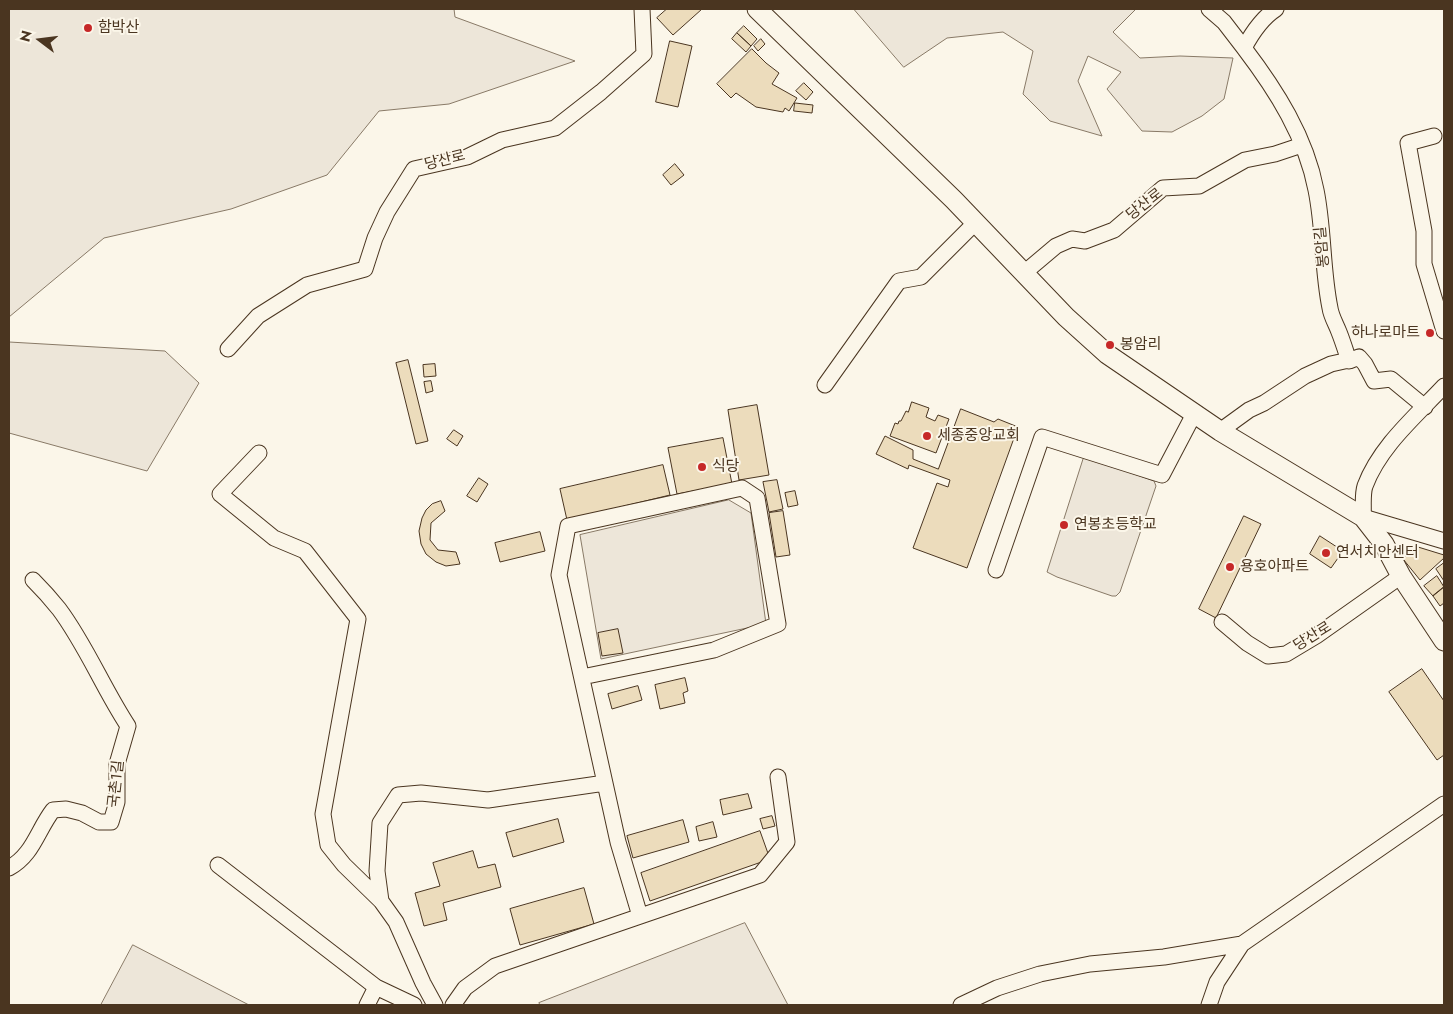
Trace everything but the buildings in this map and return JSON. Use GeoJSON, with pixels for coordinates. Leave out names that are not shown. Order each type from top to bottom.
{"type":"FeatureCollection","features":[{"type":"Feature","properties":{"kind":"main road"},"geometry":{"type":"LineString","coordinates":[[757,9],[976,222],[1066,317],[1107,354],[1220,432],[1363,517],[1384,544],[1401,576],[1444,641]]}},
{"type":"Feature","properties":{"kind":"street","name":"당산로"},"geometry":{"type":"LineString","coordinates":[[228,349],[258,316],[307,285],[365,270],[375,238],[387,212],[414,169],[467,157],[502,140],[555,128],[601,92],[644,54],[642,9]]}},
{"type":"Feature","properties":{"kind":"street","name":"봉암길"},"geometry":{"type":"LineString","coordinates":[[1209,9],[1224,22],[1267,78],[1288,114],[1302,145],[1316,189],[1330,310],[1349,360]]}},
{"type":"Feature","properties":{"kind":"street"},"geometry":{"type":"LineString","coordinates":[[1244,48],[1253,32],[1276,9]]}},
{"type":"Feature","properties":{"kind":"street"},"geometry":{"type":"LineString","coordinates":[[1434,136],[1408,143],[1424,230],[1424,264],[1444,330]]}},
{"type":"Feature","properties":{"kind":"street","name":"당산로"},"geometry":{"type":"LineString","coordinates":[[1024,274],[1056,246],[1072,239],[1085,240],[1114,230],[1164,188],[1199,186],[1245,160],[1275,154],[1302,145]]}},
{"type":"Feature","properties":{"kind":"street"},"geometry":{"type":"LineString","coordinates":[[825,385],[899,282],[921,277],[976,222]]}},
{"type":"Feature","properties":{"kind":"street"},"geometry":{"type":"LineString","coordinates":[[1220,432],[1249,410],[1264,403],[1305,376],[1331,364],[1359,357],[1374,381],[1391,379],[1425,407]]}},
{"type":"Feature","properties":{"kind":"street"},"geometry":{"type":"LineString","coordinates":[[1444,386],[1404,427],[1378,460],[1365,488],[1363,517],[1444,541]]}},
{"type":"Feature","properties":{"kind":"street"},"geometry":{"type":"LineString","coordinates":[[996,570],[1042,438],[1162,475],[1194,414]]}},
{"type":"Feature","properties":{"kind":"street"},"geometry":{"type":"LineString","coordinates":[[259,453],[220,494],[274,538],[305,551],[358,619],[323,814],[328,845],[344,865],[381,901],[396,922],[423,983],[435,1005]]}},
{"type":"Feature","properties":{"kind":"street"},"geometry":{"type":"LineString","coordinates":[[582,677],[714,650],[778,624],[757,498],[742,488],[568,526],[560,575],[582,677],[605,783],[618,842],[640,916]]}},
{"type":"Feature","properties":{"kind":"street","name":"당산로"},"geometry":{"type":"LineString","coordinates":[[1222,622],[1247,643],[1268,656],[1286,654],[1316,636],[1401,576]]}},
{"type":"Feature","properties":{"kind":"street","name":"국촌1길"},"geometry":{"type":"LineString","coordinates":[[9,868],[16,864],[31,849],[45,820],[53,810],[66,809],[82,813],[100,822],[112,822],[117,802],[117,764],[128,726],[59,609],[33,580]]}},
{"type":"Feature","properties":{"kind":"street"},"geometry":{"type":"LineString","coordinates":[[453,1005],[465,988],[495,966],[760,874],[787,842],[778,777]]}},
{"type":"Feature","properties":{"kind":"street"},"geometry":{"type":"LineString","coordinates":[[381,901],[377,871],[380,823],[398,795],[421,793],[488,800],[605,783]]}},
{"type":"Feature","properties":{"kind":"street"},"geometry":{"type":"LineString","coordinates":[[1209,1005],[1217,982],[1242,944],[1444,804]]}},
{"type":"Feature","properties":{"kind":"street"},"geometry":{"type":"LineString","coordinates":[[218,864],[376,987],[414,1005]]}},
{"type":"Feature","properties":{"kind":"street"},"geometry":{"type":"LineString","coordinates":[[961,1005],[997,988],[1040,974],[1090,964],[1164,957],[1242,944]]}},
{"type":"Feature","properties":{"kind":"street"},"geometry":{"type":"LineString","coordinates":[[368,1005],[376,987]]}},
{"type":"Feature","properties":{"kind":"shaded area"},"geometry":{"type":"Polygon","coordinates":[[[9,9],[454,9],[455,17],[575,61],[449,104],[379,111],[327,175],[231,209],[104,238],[9,317],[9,9]]]}},
{"type":"Feature","properties":{"kind":"shaded area"},"geometry":{"type":"Polygon","coordinates":[[[854,9],[1136,9],[1113,32],[1140,58],[1180,56],[1233,58],[1224,99],[1202,116],[1172,132],[1142,131],[1107,89],[1121,72],[1088,56],[1078,81],[1102,136],[1050,121],[1023,94],[1033,51],[1003,32],[947,38],[904,67],[854,9]]]}},
{"type":"Feature","properties":{"kind":"shaded area"},"geometry":{"type":"Polygon","coordinates":[[[9,342],[165,351],[199,383],[147,471],[9,433],[9,342]]]}},
{"type":"Feature","properties":{"kind":"shaded area"},"geometry":{"type":"Polygon","coordinates":[[[1087,457],[1154,481],[1156,486],[1120,592],[1116,596],[1047,572],[1083,459],[1087,457]]]}},
{"type":"Feature","properties":{"kind":"shaded area"},"geometry":{"type":"Polygon","coordinates":[[[729,500],[751,513],[766,624],[601,659],[580,535],[729,500]]]}},
{"type":"Feature","properties":{"kind":"shaded area"},"geometry":{"type":"Polygon","coordinates":[[[745,923],[788,1005],[540,1005],[539,1003],[745,923]]]}},
{"type":"Feature","properties":{"kind":"shaded area"},"geometry":{"type":"Polygon","coordinates":[[[133,945],[249,1005],[101,1005],[133,945]]]}},
{"type":"Feature","properties":{"kind":"place","name":"함박산"},"geometry":{"type":"Point","coordinates":[88,28]}},
{"type":"Feature","properties":{"kind":"place","name":"하나로마트"},"geometry":{"type":"Point","coordinates":[1430,333]}},
{"type":"Feature","properties":{"kind":"place","name":"봉암리"},"geometry":{"type":"Point","coordinates":[1110,345]}},
{"type":"Feature","properties":{"kind":"place","name":"세종중앙교회"},"geometry":{"type":"Point","coordinates":[927,436]}},
{"type":"Feature","properties":{"kind":"place","name":"식당"},"geometry":{"type":"Point","coordinates":[702,467]}},
{"type":"Feature","properties":{"kind":"place","name":"연봉초등학교"},"geometry":{"type":"Point","coordinates":[1064,525]}},
{"type":"Feature","properties":{"kind":"place","name":"연서치안센터"},"geometry":{"type":"Point","coordinates":[1326,553]}},
{"type":"Feature","properties":{"kind":"place","name":"용호아파트"},"geometry":{"type":"Point","coordinates":[1230,567]}}]}
